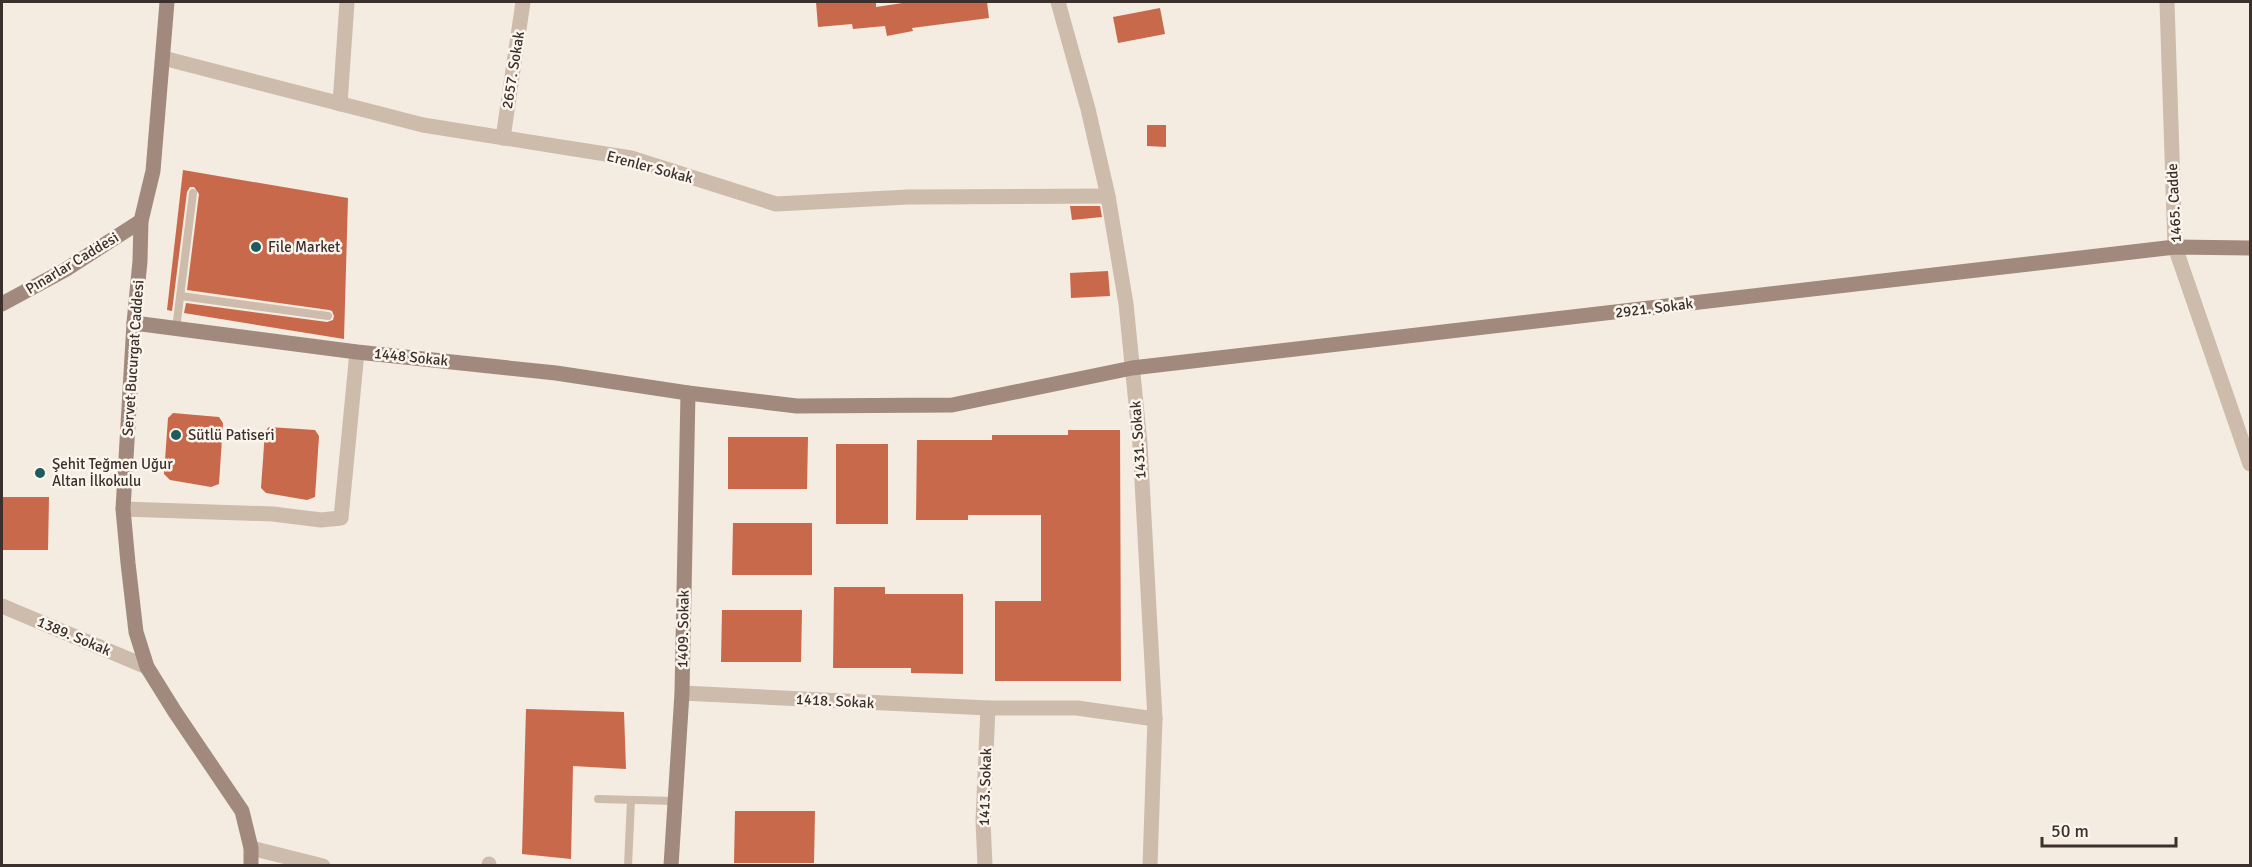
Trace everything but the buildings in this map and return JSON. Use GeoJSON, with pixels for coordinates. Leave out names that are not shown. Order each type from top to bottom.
{"type":"FeatureCollection","features":[{"type":"Feature","properties":{"kind":"street","name":"Servet Bucurgat Caddesi"},"geometry":{"type":"LineString","coordinates":[[167,2],[153,176],[141,221],[123,508],[136,632],[147,667],[242,811],[250,848],[251,866]]}},
{"type":"Feature","properties":{"kind":"street"},"geometry":{"type":"LineString","coordinates":[[340,104],[347,2]]}},
{"type":"Feature","properties":{"kind":"street","name":"2657. Sokak"},"geometry":{"type":"LineString","coordinates":[[503,138],[523,2]]}},
{"type":"Feature","properties":{"kind":"street","name":"1431. Sokak"},"geometry":{"type":"LineString","coordinates":[[1058,2],[1088,109],[1108,196],[1126,304],[1140,444],[1155,718],[1150,866]]}},
{"type":"Feature","properties":{"kind":"street","name":"1465. Cadde"},"geometry":{"type":"LineString","coordinates":[[2167,2],[2175,247],[2250,464]]}},
{"type":"Feature","properties":{"kind":"street","name":"Erenler Sokak"},"geometry":{"type":"LineString","coordinates":[[163,58],[423,125],[631,158],[776,204],[908,197],[1108,196]]}},
{"type":"Feature","properties":{"kind":"street","name":"Pınarlar Caddesi"},"geometry":{"type":"LineString","coordinates":[[2,304],[65,270],[141,221]]}},
{"type":"Feature","properties":{"kind":"street","name":"2921. Sokak"},"geometry":{"type":"LineString","coordinates":[[688,393],[796,406],[952,405],[1132,368],[2175,247],[2250,248]]}},
{"type":"Feature","properties":{"kind":"street","name":"1448 Sokak"},"geometry":{"type":"LineString","coordinates":[[134,323],[556,373],[688,393]]}},
{"type":"Feature","properties":{"kind":"street"},"geometry":{"type":"LineString","coordinates":[[123,508],[273,514],[321,520],[341,518],[357,351]]}},
{"type":"Feature","properties":{"kind":"street","name":"1409. Sokak"},"geometry":{"type":"LineString","coordinates":[[671,866],[681,693],[688,393]]}},
{"type":"Feature","properties":{"kind":"street","name":"1389. Sokak"},"geometry":{"type":"LineString","coordinates":[[2,608],[147,667]]}},
{"type":"Feature","properties":{"kind":"street","name":"1418. Sokak"},"geometry":{"type":"LineString","coordinates":[[681,693],[988,708]]}},
{"type":"Feature","properties":{"kind":"street"},"geometry":{"type":"LineString","coordinates":[[988,708],[1077,708],[1155,718]]}},
{"type":"Feature","properties":{"kind":"street","name":"1413. Sokak"},"geometry":{"type":"LineString","coordinates":[[985,866],[983,821],[988,708]]}},
{"type":"Feature","properties":{"kind":"street"},"geometry":{"type":"LineString","coordinates":[[250,848],[323,866]]}},
{"type":"Feature","properties":{"kind":"lane"},"geometry":{"type":"LineString","coordinates":[[176,329],[193,193]]}},
{"type":"Feature","properties":{"kind":"lane"},"geometry":{"type":"LineString","coordinates":[[181,296],[328,316]]}},
{"type":"Feature","properties":{"kind":"lane"},"geometry":{"type":"LineString","coordinates":[[598,799],[675,801]]}},
{"type":"Feature","properties":{"kind":"lane"},"geometry":{"type":"LineString","coordinates":[[628,866],[631,800]]}},
{"type":"Feature","properties":{"kind":"place","name":"File Market"},"geometry":{"type":"Point","coordinates":[256,247]}},
{"type":"Feature","properties":{"kind":"place","name":"Sütlü Patiseri"},"geometry":{"type":"Point","coordinates":[176,435]}},
{"type":"Feature","properties":{"kind":"place","name":"Şehit Teğmen Uğur Altan İlkokulu"},"geometry":{"type":"Point","coordinates":[40,473]}}]}
